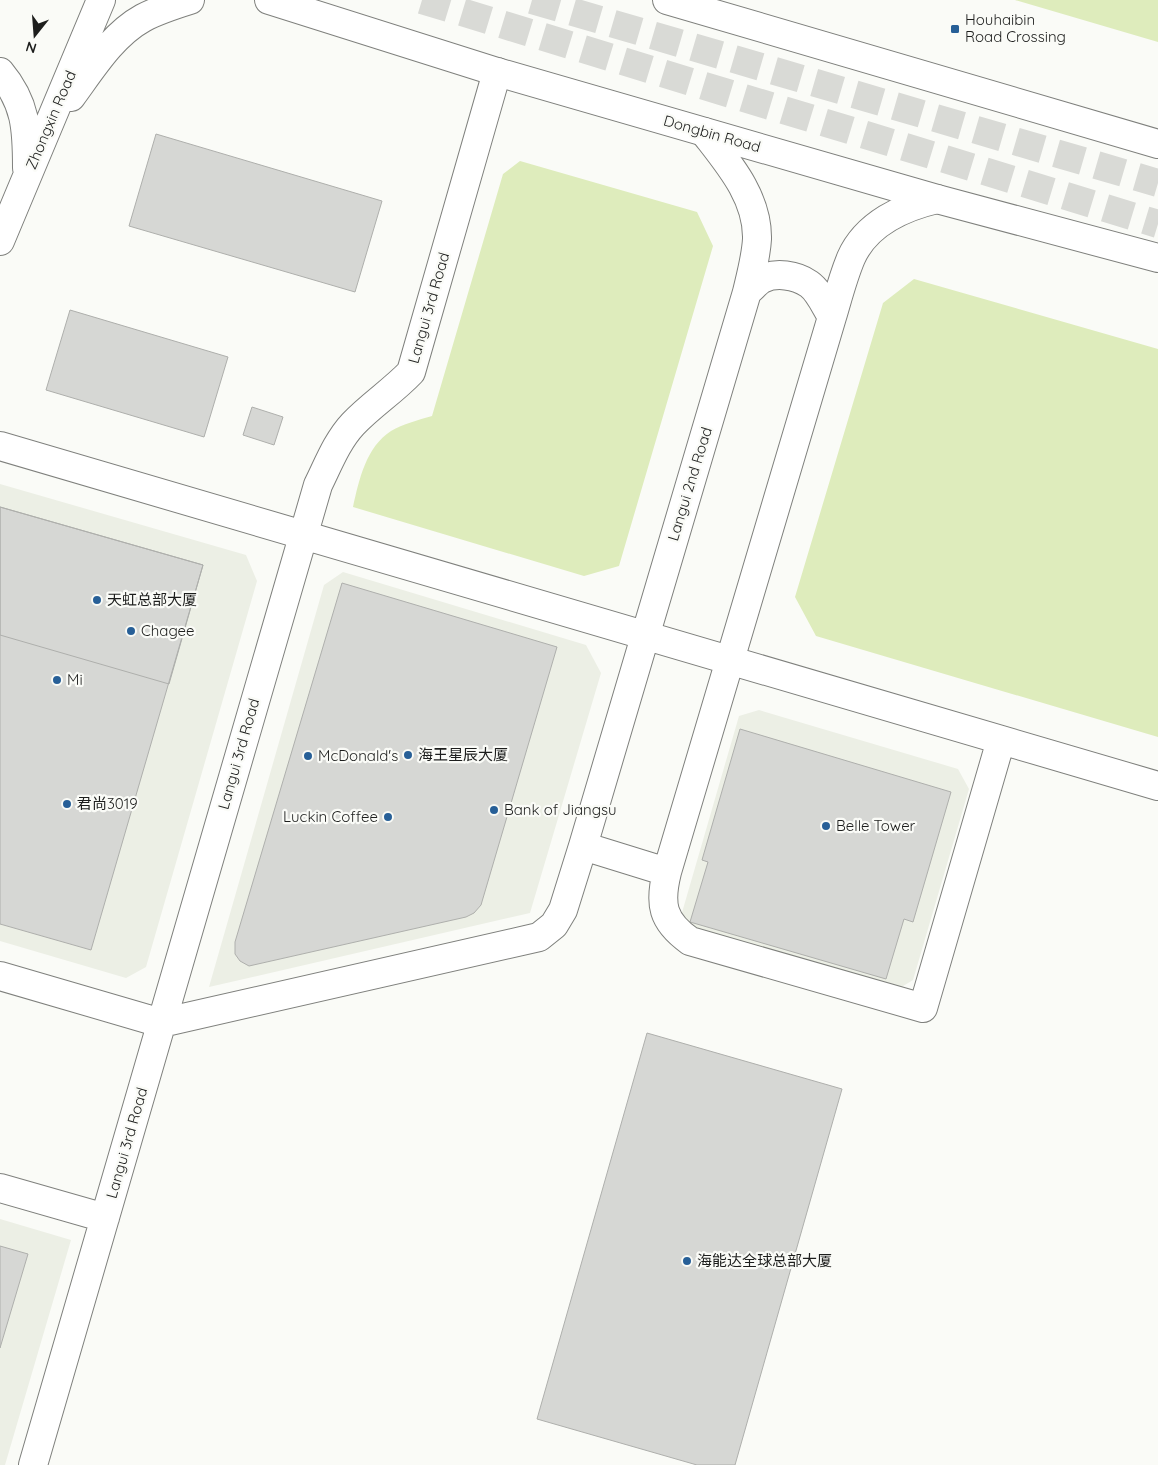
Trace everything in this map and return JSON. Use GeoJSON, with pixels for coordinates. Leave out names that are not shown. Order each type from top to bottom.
{"type":"FeatureCollection","features":[{"type":"Feature","properties":{"kind":"street","name":"Zhongxin Road"},"geometry":{"type":"LineString","coordinates":[[0,240],[101,0]]}},
{"type":"Feature","properties":{"kind":"street"},"geometry":{"type":"LineString","coordinates":[[47,128],[102,56],[121,36],[142,19],[165,7],[190,0]]}},
{"type":"Feature","properties":{"kind":"street","name":"Dongbin Road"},"geometry":{"type":"LineString","coordinates":[[266,0],[497,72],[937,200],[1158,258]]}},
{"type":"Feature","properties":{"kind":"street"},"geometry":{"type":"LineString","coordinates":[[666,0],[1158,144]]}},
{"type":"Feature","properties":{"kind":"street"},"geometry":{"type":"LineString","coordinates":[[0,72],[11,85],[22,108],[27,142],[27,177]]}},
{"type":"Feature","properties":{"kind":"street","name":"Langui 3rd Road"},"geometry":{"type":"LineString","coordinates":[[34,1465],[318,485],[338,444],[352,425],[398,386],[411,372],[497,72]]}},
{"type":"Feature","properties":{"kind":"street","name":"Langui 2nd Road"},"geometry":{"type":"LineString","coordinates":[[162,1023],[538,937],[554,925],[563,910],[583,846],[747,292],[754,261],[757,240],[755,217],[747,194],[733,170],[704,132]]}},
{"type":"Feature","properties":{"kind":"street"},"geometry":{"type":"LineString","coordinates":[[937,200],[917,204],[899,212],[877,226],[862,239],[851,257],[729,660],[662,890],[662,906],[668,919],[678,932],[690,941],[922,1008],[1001,740]]}},
{"type":"Feature","properties":{"kind":"street"},"geometry":{"type":"LineString","coordinates":[[747,292],[762,280],[771,276],[785,275],[808,284],[816,292],[832,317]]}},
{"type":"Feature","properties":{"kind":"street"},"geometry":{"type":"LineString","coordinates":[[0,446],[1158,786]]}},
{"type":"Feature","properties":{"kind":"street"},"geometry":{"type":"LineString","coordinates":[[583,846],[667,872]]}},
{"type":"Feature","properties":{"kind":"street"},"geometry":{"type":"LineString","coordinates":[[0,976],[162,1023]]}},
{"type":"Feature","properties":{"kind":"street"},"geometry":{"type":"LineString","coordinates":[[0,1188],[105,1218]]}},
{"type":"Feature","properties":{"kind":"shaded area","name":"君尚3019"},"geometry":{"type":"Polygon","coordinates":[[[0,484],[246,555],[257,581],[146,967],[126,978],[0,941],[0,484]]]}},
{"type":"Feature","properties":{"kind":"shaded area","name":"海王星辰大厦"},"geometry":{"type":"Polygon","coordinates":[[[343,572],[586,645],[601,673],[530,913],[209,987],[324,585],[343,572]]]}},
{"type":"Feature","properties":{"kind":"shaded area","name":"Belle Tower"},"geometry":{"type":"Polygon","coordinates":[[[759,710],[958,769],[969,789],[913,980],[895,991],[691,932],[681,916],[739,716],[759,710]]]}},
{"type":"Feature","properties":{"kind":"shaded area"},"geometry":{"type":"Polygon","coordinates":[[[0,1219],[71,1240],[5,1465],[0,1465],[0,1219]]]}},
{"type":"Feature","properties":{"kind":"green space"},"geometry":{"type":"Polygon","coordinates":[[[1015,0],[1158,0],[1158,42],[1015,0]]]}},
{"type":"Feature","properties":{"kind":"green space"},"geometry":{"type":"Polygon","coordinates":[[[520,161],[697,212],[713,246],[619,566],[584,576],[353,507],[365,465],[375,446],[391,431],[411,422],[432,416],[503,174],[520,161]]]}},
{"type":"Feature","properties":{"kind":"green space"},"geometry":{"type":"Polygon","coordinates":[[[914,279],[1158,349],[1158,737],[816,636],[795,597],[883,303],[914,279]]]}},
{"type":"Feature","properties":{"kind":"building"},"geometry":{"type":"Polygon","coordinates":[[[156,134],[382,201],[355,292],[129,226],[156,134]]]}},
{"type":"Feature","properties":{"kind":"building"},"geometry":{"type":"Polygon","coordinates":[[[70,310],[228,357],[204,437],[46,390],[70,310]]]}},
{"type":"Feature","properties":{"kind":"building"},"geometry":{"type":"Polygon","coordinates":[[[252,407],[283,417],[274,445],[243,435],[252,407]]]}},
{"type":"Feature","properties":{"kind":"building","name":"天虹总部大厦"},"geometry":{"type":"Polygon","coordinates":[[[0,507],[203,565],[169,684],[0,635],[0,507]]]}},
{"type":"Feature","properties":{"kind":"building","name":"君尚3019"},"geometry":{"type":"Polygon","coordinates":[[[0,507],[203,565],[91,950],[0,924],[0,507]]]}},
{"type":"Feature","properties":{"kind":"building","name":"海王星辰大厦"},"geometry":{"type":"Polygon","coordinates":[[[342,583],[557,647],[481,905],[474,913],[466,917],[249,966],[240,961],[235,954],[235,942],[342,583]]]}},
{"type":"Feature","properties":{"kind":"building","name":"Belle Tower"},"geometry":{"type":"Polygon","coordinates":[[[740,729],[951,792],[913,922],[904,919],[886,979],[690,922],[708,862],[702,860],[740,729]]]}},
{"type":"Feature","properties":{"kind":"building","name":"海能达全球总部大厦"},"geometry":{"type":"Polygon","coordinates":[[[647,1033],[842,1089],[735,1465],[697,1465],[537,1419],[647,1033]]]}},
{"type":"Feature","properties":{"kind":"building"},"geometry":{"type":"Polygon","coordinates":[[[0,1246],[28,1254],[0,1348],[0,1246]]]}},
{"type":"Feature","properties":{"kind":"tunnel"},"geometry":{"type":"LineString","coordinates":[[422,0],[1158,224]]}},
{"type":"Feature","properties":{"kind":"tunnel"},"geometry":{"type":"LineString","coordinates":[[532,0],[1158,183]]}},
{"type":"Feature","properties":{"kind":"place","name":"Houhaibin Road Crossing"},"geometry":{"type":"Point","coordinates":[955,29]}},
{"type":"Feature","properties":{"kind":"place","name":"天虹总部大厦"},"geometry":{"type":"Point","coordinates":[97,600]}},
{"type":"Feature","properties":{"kind":"place","name":"Chagee"},"geometry":{"type":"Point","coordinates":[131,631]}},
{"type":"Feature","properties":{"kind":"place","name":"Mi"},"geometry":{"type":"Point","coordinates":[57,680]}},
{"type":"Feature","properties":{"kind":"place","name":"海王星辰大厦"},"geometry":{"type":"Point","coordinates":[408,755]}},
{"type":"Feature","properties":{"kind":"place","name":"McDonald's"},"geometry":{"type":"Point","coordinates":[308,756]}},
{"type":"Feature","properties":{"kind":"place","name":"君尚3019"},"geometry":{"type":"Point","coordinates":[67,804]}},
{"type":"Feature","properties":{"kind":"place","name":"Bank of Jiangsu"},"geometry":{"type":"Point","coordinates":[494,810]}},
{"type":"Feature","properties":{"kind":"place","name":"Luckin Coffee"},"geometry":{"type":"Point","coordinates":[388,817]}},
{"type":"Feature","properties":{"kind":"place","name":"Belle Tower"},"geometry":{"type":"Point","coordinates":[826,826]}},
{"type":"Feature","properties":{"kind":"place","name":"海能达全球总部大厦"},"geometry":{"type":"Point","coordinates":[687,1261]}}]}
